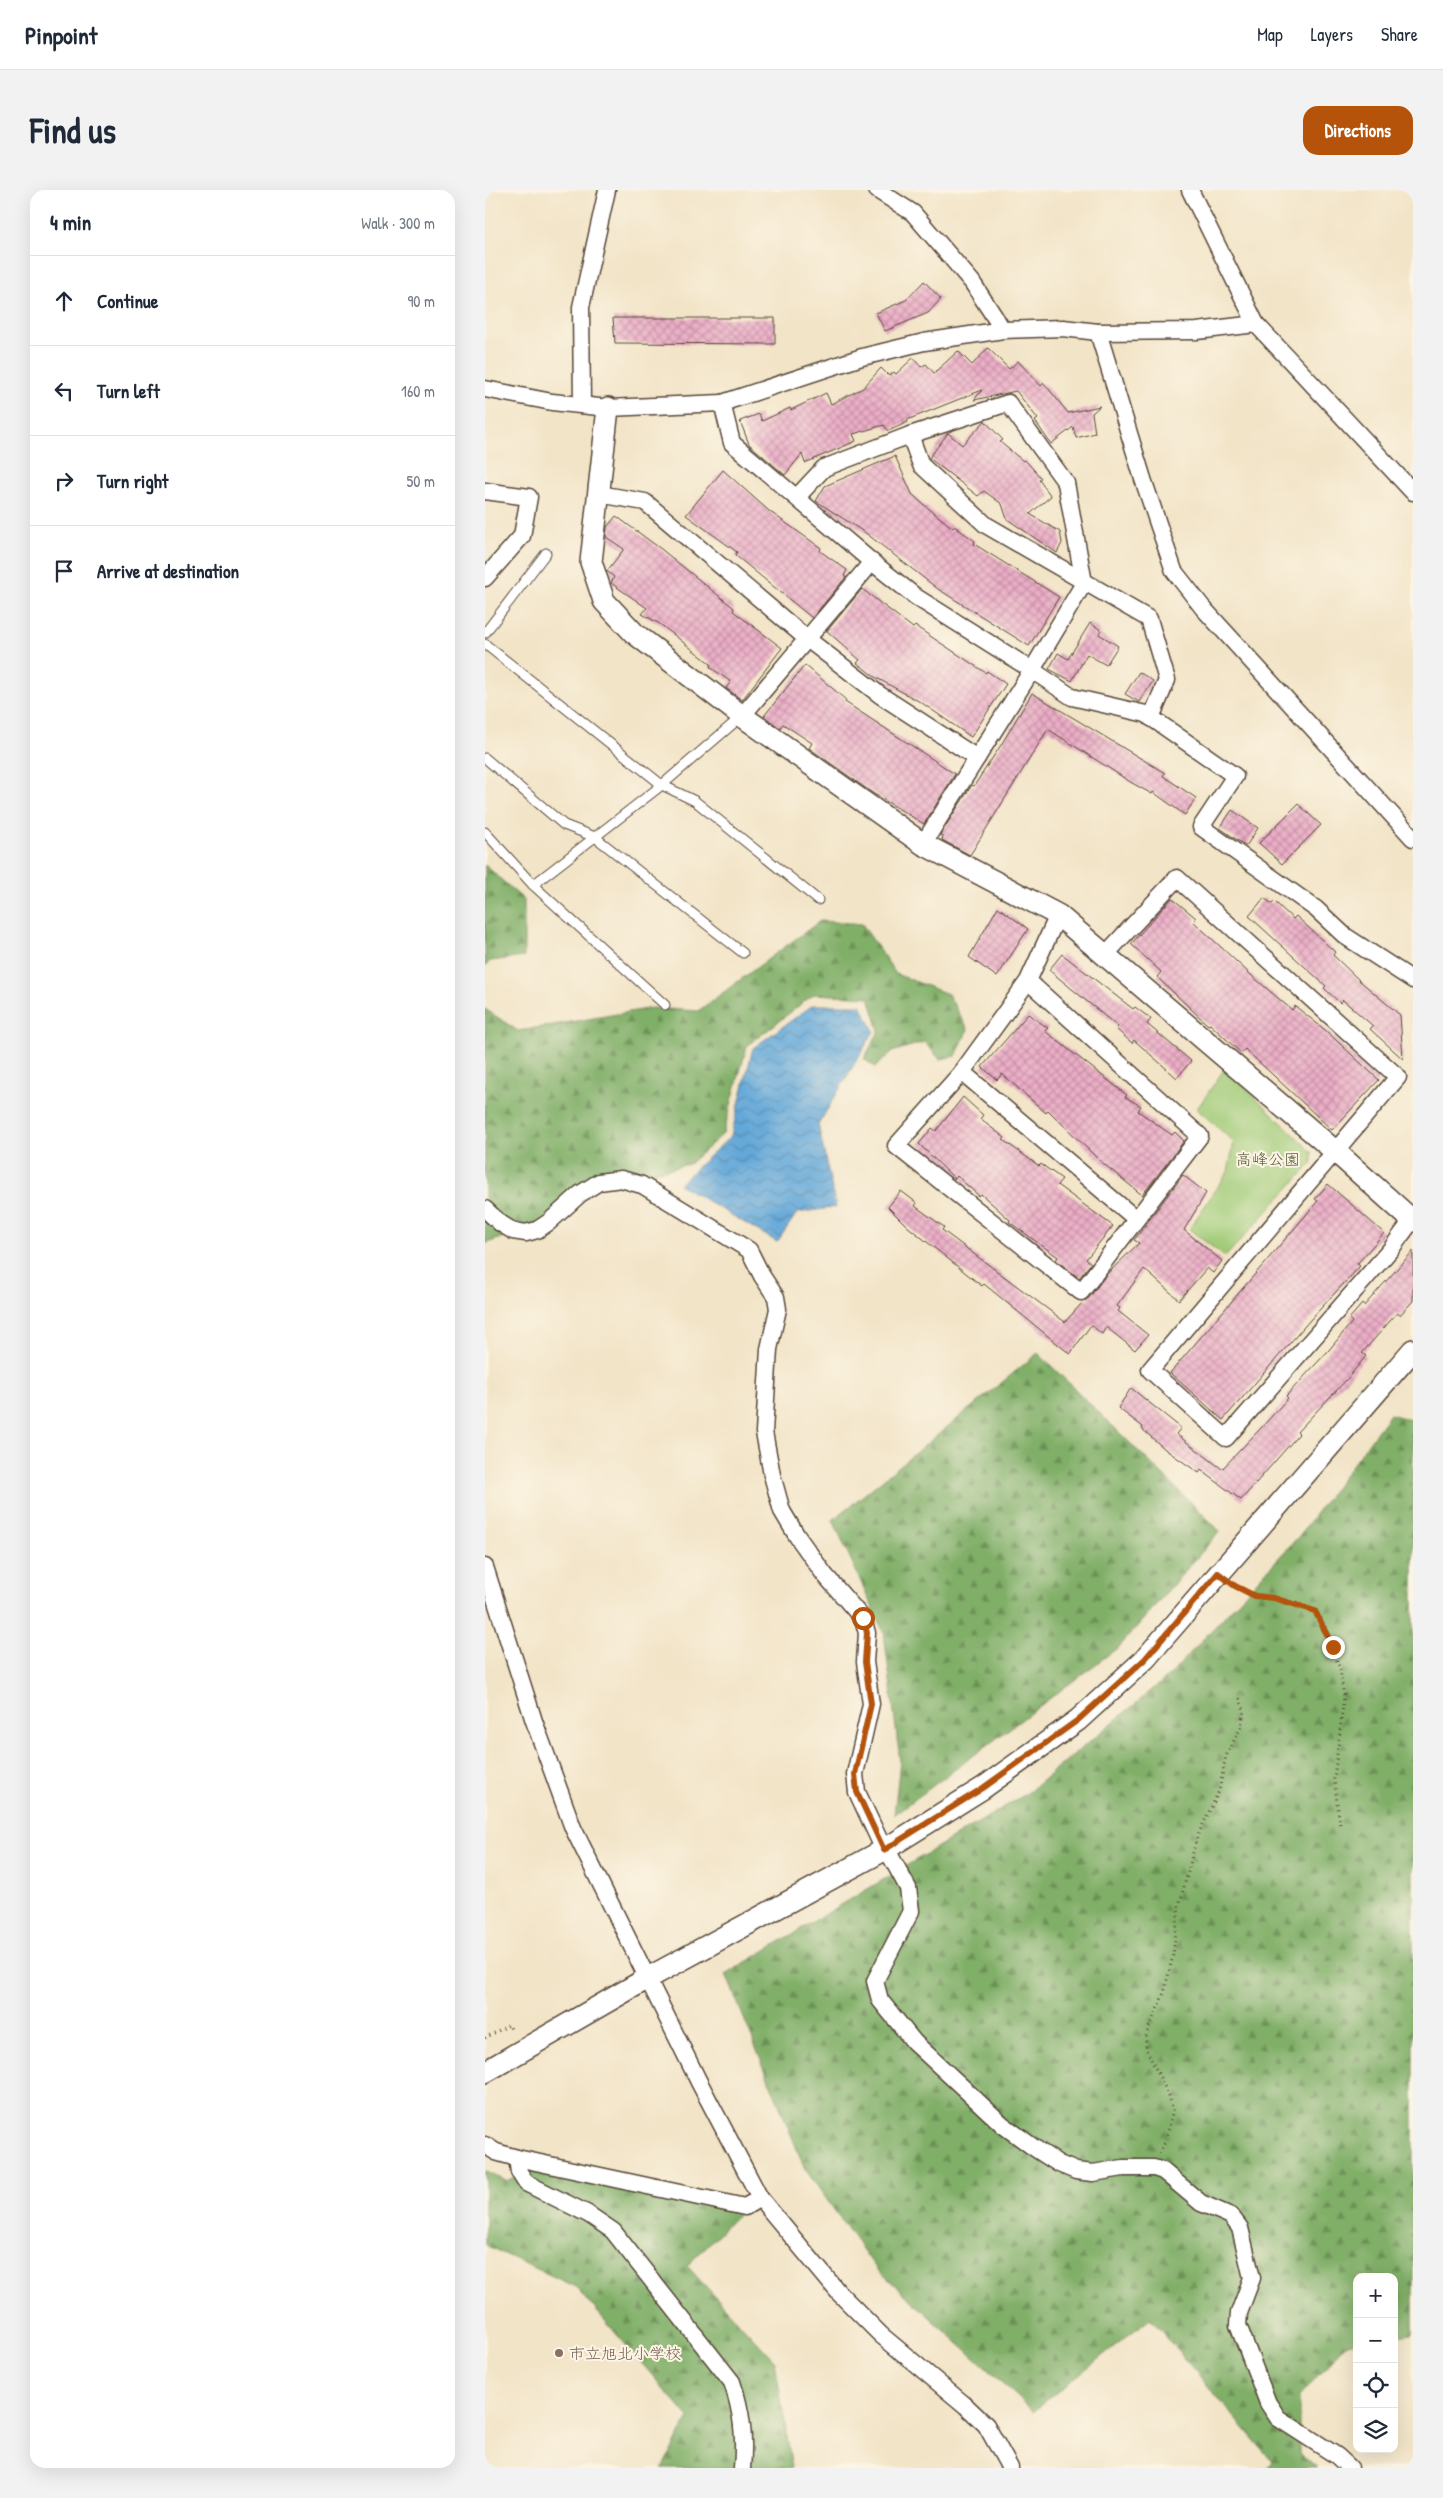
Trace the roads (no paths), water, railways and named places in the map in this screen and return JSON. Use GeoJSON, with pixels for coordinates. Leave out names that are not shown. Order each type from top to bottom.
{"type":"FeatureCollection","features":[{"type":"Feature","properties":{"kind":"street"},"geometry":{"type":"LineString","coordinates":[[582,405],[581,307],[607,190]]}},
{"type":"Feature","properties":{"kind":"street"},"geometry":{"type":"LineString","coordinates":[[877,190],[913,213],[972,282],[1003,330]]}},
{"type":"Feature","properties":{"kind":"street"},"geometry":{"type":"LineString","coordinates":[[1190,190],[1256,324],[1413,492]]}},
{"type":"Feature","properties":{"kind":"street"},"geometry":{"type":"LineString","coordinates":[[485,389],[552,402],[608,408],[722,403],[862,357],[924,342],[1003,330],[1063,328],[1098,332],[1197,331],[1256,324]]}},
{"type":"Feature","properties":{"kind":"street"},"geometry":{"type":"LineString","coordinates":[[1098,332],[1143,479],[1174,571],[1203,608],[1413,838]]}},
{"type":"Feature","properties":{"kind":"street"},"geometry":{"type":"LineString","coordinates":[[722,403],[732,443],[916,597],[1072,697],[1146,714],[1235,776],[1201,827],[1316,909],[1345,936],[1413,980]]}},
{"type":"Feature","properties":{"kind":"street"},"geometry":{"type":"LineString","coordinates":[[797,498],[824,468],[910,435],[1008,403],[1066,483],[1084,584],[923,844]]}},
{"type":"Feature","properties":{"kind":"street"},"geometry":{"type":"LineString","coordinates":[[608,408],[591,562],[604,601],[634,633],[742,716],[923,844],[1058,915],[1107,954],[1336,1152],[1413,1220],[1391,1249],[1225,1438],[1150,1370],[1336,1152],[1398,1077],[1177,878],[1107,954]]}},
{"type":"Feature","properties":{"kind":"street"},"geometry":{"type":"LineString","coordinates":[[910,435],[921,465],[986,525],[1084,584],[1149,619],[1167,680],[1151,718]]}},
{"type":"Feature","properties":{"kind":"street"},"geometry":{"type":"LineString","coordinates":[[485,491],[529,497],[521,536],[485,578]]}},
{"type":"Feature","properties":{"kind":"street"},"geometry":{"type":"LineString","coordinates":[[599,494],[645,502],[806,638],[880,695],[977,758]]}},
{"type":"Feature","properties":{"kind":"street"},"geometry":{"type":"LineString","coordinates":[[742,716],[872,562]]}},
{"type":"Feature","properties":{"kind":"street"},"geometry":{"type":"LineString","coordinates":[[1028,981],[1200,1136],[1081,1292],[896,1146],[962,1072],[1028,981],[1058,915]]}},
{"type":"Feature","properties":{"kind":"street"},"geometry":{"type":"LineString","coordinates":[[962,1072],[1136,1219]]}},
{"type":"Feature","properties":{"kind":"street"},"geometry":{"type":"LineString","coordinates":[[485,1209],[500,1223],[513,1231],[526,1232],[537,1230],[549,1222],[579,1194],[599,1182],[621,1179],[642,1185],[749,1250],[762,1276],[777,1297],[778,1309],[769,1349],[764,1432],[771,1475],[782,1511],[824,1574],[863,1618],[867,1633],[865,1662],[871,1704],[855,1774],[857,1792],[884,1850],[891,1857],[908,1888],[911,1911],[875,1981],[880,2000],[914,2042],[1003,2125],[1059,2164],[1076,2171],[1093,2173],[1123,2168],[1157,2169],[1163,2171],[1201,2203],[1231,2216],[1239,2228],[1252,2278],[1239,2313],[1238,2325],[1268,2403],[1278,2418],[1337,2456],[1350,2468]]}},
{"type":"Feature","properties":{"kind":"street"},"geometry":{"type":"LineString","coordinates":[[485,2072],[648,1978],[884,1850],[983,1788],[1078,1720],[1145,1659],[1413,1350]]}},
{"type":"Feature","properties":{"kind":"street"},"geometry":{"type":"LineString","coordinates":[[485,1567],[534,1721],[573,1828],[699,2082],[760,2198],[839,2293],[881,2335],[986,2425],[1010,2468]]}},
{"type":"Feature","properties":{"kind":"street"},"geometry":{"type":"LineString","coordinates":[[485,2145],[496,2152],[517,2158],[745,2207],[760,2198]]}},
{"type":"Feature","properties":{"kind":"street"},"geometry":{"type":"LineString","coordinates":[[517,2158],[519,2172],[527,2184],[588,2214],[613,2231],[732,2382],[740,2406],[745,2439],[742,2468]]}},
{"type":"Feature","properties":{"kind":"lane"},"geometry":{"type":"LineString","coordinates":[[485,633],[546,553]]}},
{"type":"Feature","properties":{"kind":"lane"},"geometry":{"type":"LineString","coordinates":[[485,644],[662,784],[695,801],[818,900]]}},
{"type":"Feature","properties":{"kind":"lane"},"geometry":{"type":"LineString","coordinates":[[533,884],[662,784],[742,716]]}},
{"type":"Feature","properties":{"kind":"lane"},"geometry":{"type":"LineString","coordinates":[[485,758],[564,826],[595,837],[743,953]]}},
{"type":"Feature","properties":{"kind":"lane"},"geometry":{"type":"LineString","coordinates":[[485,832],[533,884],[665,1005]]}},
{"type":"Feature","properties":{"kind":"water"},"geometry":{"type":"Polygon","coordinates":[[[813,1005],[861,1005],[874,1031],[818,1125],[836,1207],[797,1213],[777,1242],[679,1184],[731,1136],[753,1048],[813,1005]]]}},
{"type":"Feature","properties":{"kind":"place","name":"市立旭北小学校"},"geometry":{"type":"Point","coordinates":[559,2353]}},
{"type":"Feature","properties":{"kind":"park label","name":"高峰公園"},"geometry":{"type":"Point","coordinates":[1268,1159]}}]}
